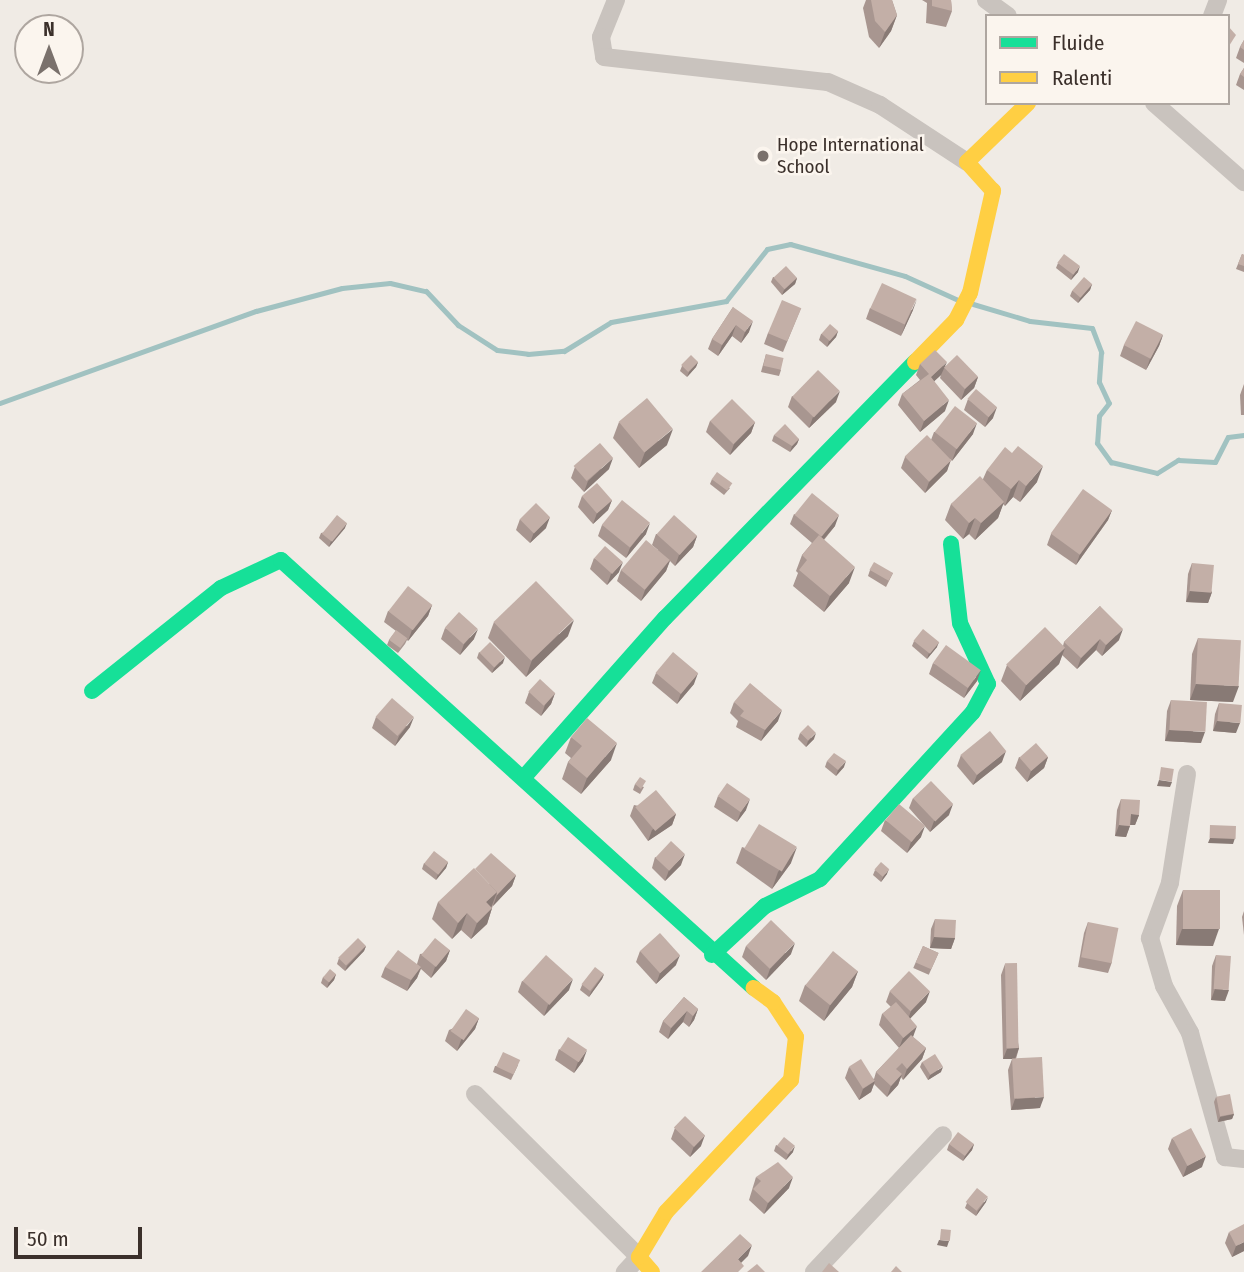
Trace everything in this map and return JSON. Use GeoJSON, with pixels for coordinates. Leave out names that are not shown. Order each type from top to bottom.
{"type":"FeatureCollection","features":[{"type":"Feature","properties":{"kind":"street"},"geometry":{"type":"LineString","coordinates":[[524,776],[665,618],[959,313],[970,293],[993,191],[967,162],[880,105],[828,82],[604,57],[601,37],[616,0]]}},
{"type":"Feature","properties":{"kind":"street"},"geometry":{"type":"LineString","coordinates":[[986,0],[1005,14]]}},
{"type":"Feature","properties":{"kind":"street"},"geometry":{"type":"LineString","coordinates":[[967,162],[1026,105]]}},
{"type":"Feature","properties":{"kind":"street"},"geometry":{"type":"LineString","coordinates":[[1158,105],[1244,182]]}},
{"type":"Feature","properties":{"kind":"street"},"geometry":{"type":"LineString","coordinates":[[712,955],[765,906],[820,878],[973,712],[988,684],[960,623],[951,544]]}},
{"type":"Feature","properties":{"kind":"street"},"geometry":{"type":"LineString","coordinates":[[92,691],[221,588],[281,561],[524,776],[712,955],[773,1002],[796,1037],[791,1080],[666,1212],[639,1257],[625,1272]]}},
{"type":"Feature","properties":{"kind":"street"},"geometry":{"type":"LineString","coordinates":[[1187,774],[1170,883],[1150,939],[1164,986],[1191,1033],[1225,1157],[1244,1159]]}},
{"type":"Feature","properties":{"kind":"street"},"geometry":{"type":"LineString","coordinates":[[475,1094],[652,1272]]}},
{"type":"Feature","properties":{"kind":"street"},"geometry":{"type":"LineString","coordinates":[[814,1272],[943,1135]]}},
{"type":"Feature","properties":{"kind":"building"},"geometry":{"type":"Polygon","coordinates":[[[871,0],[892,0],[897,15],[885,32],[875,21],[871,0]]]}},
{"type":"Feature","properties":{"kind":"building"},"geometry":{"type":"Polygon","coordinates":[[[932,0],[951,0],[952,11],[932,6],[932,0]]]}},
{"type":"Feature","properties":{"kind":"building"},"geometry":{"type":"Polygon","coordinates":[[[1230,28],[1236,35],[1230,44],[1230,28]]]}},
{"type":"Feature","properties":{"kind":"building"},"geometry":{"type":"Polygon","coordinates":[[[1064,254],[1080,266],[1073,275],[1057,263],[1064,254]]]}},
{"type":"Feature","properties":{"kind":"building"},"geometry":{"type":"Polygon","coordinates":[[[1242,254],[1244,255],[1244,266],[1238,264],[1242,254]]]}},
{"type":"Feature","properties":{"kind":"building"},"geometry":{"type":"Polygon","coordinates":[[[786,266],[797,278],[784,289],[774,278],[786,266]]]}},
{"type":"Feature","properties":{"kind":"building"},"geometry":{"type":"Polygon","coordinates":[[[1084,277],[1092,284],[1080,298],[1072,291],[1084,277]]]}},
{"type":"Feature","properties":{"kind":"building"},"geometry":{"type":"Polygon","coordinates":[[[882,283],[916,299],[905,324],[870,308],[882,283]]]}},
{"type":"Feature","properties":{"kind":"building"},"geometry":{"type":"Polygon","coordinates":[[[782,300],[801,308],[787,341],[768,333],[782,300]]]}},
{"type":"Feature","properties":{"kind":"building"},"geometry":{"type":"Polygon","coordinates":[[[733,307],[753,321],[745,332],[736,325],[722,345],[712,339],[733,307]]]}},
{"type":"Feature","properties":{"kind":"building"},"geometry":{"type":"Polygon","coordinates":[[[1136,321],[1163,335],[1150,359],[1124,345],[1136,321]]]}},
{"type":"Feature","properties":{"kind":"building"},"geometry":{"type":"Polygon","coordinates":[[[830,324],[838,331],[830,341],[821,334],[830,324]]]}},
{"type":"Feature","properties":{"kind":"building"},"geometry":{"type":"Polygon","coordinates":[[[935,350],[947,362],[931,377],[949,400],[924,421],[902,394],[929,374],[920,364],[935,350]]]}},
{"type":"Feature","properties":{"kind":"building"},"geometry":{"type":"Polygon","coordinates":[[[766,354],[784,358],[781,370],[763,366],[766,354]]]}},
{"type":"Feature","properties":{"kind":"building"},"geometry":{"type":"Polygon","coordinates":[[[691,355],[698,362],[688,372],[681,365],[691,355]]]}},
{"type":"Feature","properties":{"kind":"building"},"geometry":{"type":"Polygon","coordinates":[[[957,355],[978,377],[965,389],[944,368],[957,355]]]}},
{"type":"Feature","properties":{"kind":"building"},"geometry":{"type":"Polygon","coordinates":[[[818,370],[840,391],[814,417],[792,397],[818,370]]]}},
{"type":"Feature","properties":{"kind":"building"},"geometry":{"type":"Polygon","coordinates":[[[976,389],[997,407],[989,417],[967,399],[976,389]]]}},
{"type":"Feature","properties":{"kind":"building"},"geometry":{"type":"Polygon","coordinates":[[[647,398],[673,429],[644,452],[619,422],[647,398]]]}},
{"type":"Feature","properties":{"kind":"building"},"geometry":{"type":"Polygon","coordinates":[[[732,399],[755,422],[733,444],[710,421],[732,399]]]}},
{"type":"Feature","properties":{"kind":"building"},"geometry":{"type":"Polygon","coordinates":[[[955,406],[977,423],[957,449],[935,432],[955,406]]]}},
{"type":"Feature","properties":{"kind":"building"},"geometry":{"type":"Polygon","coordinates":[[[785,424],[799,439],[792,446],[774,435],[785,424]]]}},
{"type":"Feature","properties":{"kind":"building"},"geometry":{"type":"Polygon","coordinates":[[[927,435],[951,460],[929,482],[905,457],[927,435]]]}},
{"type":"Feature","properties":{"kind":"building"},"geometry":{"type":"Polygon","coordinates":[[[600,443],[613,458],[587,481],[574,466],[600,443]]]}},
{"type":"Feature","properties":{"kind":"building"},"geometry":{"type":"Polygon","coordinates":[[[1018,446],[1043,466],[1026,486],[1019,480],[1011,489],[987,470],[1005,447],[1012,453],[1018,446]]]}},
{"type":"Feature","properties":{"kind":"building"},"geometry":{"type":"Polygon","coordinates":[[[717,472],[732,483],[727,490],[712,479],[717,472]]]}},
{"type":"Feature","properties":{"kind":"building"},"geometry":{"type":"Polygon","coordinates":[[[980,476],[1004,502],[981,523],[975,518],[969,523],[951,504],[980,476]]]}},
{"type":"Feature","properties":{"kind":"building"},"geometry":{"type":"Polygon","coordinates":[[[597,483],[612,500],[597,513],[582,496],[597,483]]]}},
{"type":"Feature","properties":{"kind":"building"},"geometry":{"type":"Polygon","coordinates":[[[1083,489],[1112,510],[1080,555],[1051,533],[1083,489]]]}},
{"type":"Feature","properties":{"kind":"building"},"geometry":{"type":"Polygon","coordinates":[[[812,493],[839,515],[822,537],[794,515],[812,493]]]}},
{"type":"Feature","properties":{"kind":"building"},"geometry":{"type":"Polygon","coordinates":[[[622,500],[650,523],[630,548],[602,525],[622,500]]]}},
{"type":"Feature","properties":{"kind":"building"},"geometry":{"type":"Polygon","coordinates":[[[536,503],[550,517],[534,533],[520,519],[536,503]]]}},
{"type":"Feature","properties":{"kind":"building"},"geometry":{"type":"Polygon","coordinates":[[[337,515],[347,523],[332,542],[322,534],[337,515]]]}},
{"type":"Feature","properties":{"kind":"building"},"geometry":{"type":"Polygon","coordinates":[[[674,515],[697,536],[680,555],[657,534],[674,515]]]}},
{"type":"Feature","properties":{"kind":"building"},"geometry":{"type":"Polygon","coordinates":[[[819,535],[855,567],[830,596],[799,570],[807,560],[802,555],[819,535]]]}},
{"type":"Feature","properties":{"kind":"building"},"geometry":{"type":"Polygon","coordinates":[[[646,540],[670,560],[645,590],[621,570],[646,540]]]}},
{"type":"Feature","properties":{"kind":"building"},"geometry":{"type":"Polygon","coordinates":[[[605,546],[623,562],[612,574],[594,558],[605,546]]]}},
{"type":"Feature","properties":{"kind":"building"},"geometry":{"type":"Polygon","coordinates":[[[874,562],[893,573],[889,581],[870,570],[874,562]]]}},
{"type":"Feature","properties":{"kind":"building"},"geometry":{"type":"Polygon","coordinates":[[[1192,563],[1214,565],[1211,593],[1190,591],[1192,563]]]}},
{"type":"Feature","properties":{"kind":"building"},"geometry":{"type":"Polygon","coordinates":[[[536,581],[574,620],[531,661],[494,622],[536,581]]]}},
{"type":"Feature","properties":{"kind":"building"},"geometry":{"type":"Polygon","coordinates":[[[408,586],[432,605],[413,630],[388,611],[408,586]]]}},
{"type":"Feature","properties":{"kind":"building"},"geometry":{"type":"Polygon","coordinates":[[[1100,606],[1123,629],[1106,645],[1100,639],[1081,658],[1064,642],[1100,606]]]}},
{"type":"Feature","properties":{"kind":"building"},"geometry":{"type":"Polygon","coordinates":[[[459,612],[478,629],[464,644],[445,628],[459,612]]]}},
{"type":"Feature","properties":{"kind":"building"},"geometry":{"type":"Polygon","coordinates":[[[1045,627],[1065,648],[1026,685],[1006,665],[1045,627]]]}},
{"type":"Feature","properties":{"kind":"building"},"geometry":{"type":"Polygon","coordinates":[[[923,629],[939,642],[930,654],[914,641],[923,629]]]}},
{"type":"Feature","properties":{"kind":"building"},"geometry":{"type":"Polygon","coordinates":[[[396,630],[407,638],[400,648],[389,640],[396,630]]]}},
{"type":"Feature","properties":{"kind":"building"},"geometry":{"type":"Polygon","coordinates":[[[1198,638],[1241,640],[1239,686],[1196,684],[1198,638]]]}},
{"type":"Feature","properties":{"kind":"building"},"geometry":{"type":"Polygon","coordinates":[[[490,642],[505,657],[494,667],[479,653],[490,642]]]}},
{"type":"Feature","properties":{"kind":"building"},"geometry":{"type":"Polygon","coordinates":[[[946,645],[981,670],[968,688],[933,663],[946,645]]]}},
{"type":"Feature","properties":{"kind":"building"},"geometry":{"type":"Polygon","coordinates":[[[673,652],[698,673],[681,694],[656,673],[673,652]]]}},
{"type":"Feature","properties":{"kind":"building"},"geometry":{"type":"Polygon","coordinates":[[[540,679],[555,693],[544,706],[528,691],[540,679]]]}},
{"type":"Feature","properties":{"kind":"building"},"geometry":{"type":"Polygon","coordinates":[[[750,683],[782,710],[765,730],[740,716],[744,711],[734,702],[750,683]]]}},
{"type":"Feature","properties":{"kind":"building"},"geometry":{"type":"Polygon","coordinates":[[[392,698],[414,717],[397,736],[376,717],[392,698]]]}},
{"type":"Feature","properties":{"kind":"building"},"geometry":{"type":"Polygon","coordinates":[[[1171,700],[1207,702],[1205,732],[1169,730],[1171,700]]]}},
{"type":"Feature","properties":{"kind":"building"},"geometry":{"type":"Polygon","coordinates":[[[1219,703],[1242,705],[1240,723],[1217,721],[1219,703]]]}},
{"type":"Feature","properties":{"kind":"building"},"geometry":{"type":"Polygon","coordinates":[[[587,718],[617,743],[587,778],[568,762],[582,746],[571,737],[587,718]]]}},
{"type":"Feature","properties":{"kind":"building"},"geometry":{"type":"Polygon","coordinates":[[[808,725],[816,733],[808,741],[800,733],[808,725]]]}},
{"type":"Feature","properties":{"kind":"building"},"geometry":{"type":"Polygon","coordinates":[[[990,731],[1006,751],[977,775],[960,755],[990,731]]]}},
{"type":"Feature","properties":{"kind":"building"},"geometry":{"type":"Polygon","coordinates":[[[1036,743],[1048,757],[1031,771],[1019,757],[1036,743]]]}},
{"type":"Feature","properties":{"kind":"building"},"geometry":{"type":"Polygon","coordinates":[[[834,753],[846,761],[838,770],[827,761],[834,753]]]}},
{"type":"Feature","properties":{"kind":"building"},"geometry":{"type":"Polygon","coordinates":[[[1161,767],[1174,769],[1172,782],[1159,780],[1161,767]]]}},
{"type":"Feature","properties":{"kind":"building"},"geometry":{"type":"Polygon","coordinates":[[[640,777],[646,781],[641,789],[635,784],[640,777]]]}},
{"type":"Feature","properties":{"kind":"building"},"geometry":{"type":"Polygon","coordinates":[[[931,781],[953,804],[935,821],[913,798],[931,781]]]}},
{"type":"Feature","properties":{"kind":"building"},"geometry":{"type":"Polygon","coordinates":[[[727,783],[750,799],[741,812],[718,796],[727,783]]]}},
{"type":"Feature","properties":{"kind":"building"},"geometry":{"type":"Polygon","coordinates":[[[656,790],[676,814],[655,831],[635,807],[656,790]]]}},
{"type":"Feature","properties":{"kind":"building"},"geometry":{"type":"Polygon","coordinates":[[[1121,799],[1140,800],[1139,815],[1131,814],[1130,826],[1119,825],[1121,799]]]}},
{"type":"Feature","properties":{"kind":"building"},"geometry":{"type":"Polygon","coordinates":[[[899,804],[925,826],[912,842],[886,820],[899,804]]]}},
{"type":"Feature","properties":{"kind":"building"},"geometry":{"type":"Polygon","coordinates":[[[759,824],[797,847],[782,872],[744,849],[759,824]]]}},
{"type":"Feature","properties":{"kind":"building"},"geometry":{"type":"Polygon","coordinates":[[[1210,825],[1236,826],[1236,839],[1210,838],[1210,825]]]}},
{"type":"Feature","properties":{"kind":"building"},"geometry":{"type":"Polygon","coordinates":[[[671,841],[685,854],[669,871],[655,858],[671,841]]]}},
{"type":"Feature","properties":{"kind":"building"},"geometry":{"type":"Polygon","coordinates":[[[434,851],[448,862],[438,875],[424,864],[434,851]]]}},
{"type":"Feature","properties":{"kind":"building"},"geometry":{"type":"Polygon","coordinates":[[[491,853],[516,875],[497,895],[475,869],[491,853]]]}},
{"type":"Feature","properties":{"kind":"building"},"geometry":{"type":"Polygon","coordinates":[[[881,862],[889,869],[883,877],[874,870],[881,862]]]}},
{"type":"Feature","properties":{"kind":"building"},"geometry":{"type":"Polygon","coordinates":[[[474,868],[497,892],[486,902],[492,908],[477,923],[467,913],[458,923],[438,902],[474,868]]]}},
{"type":"Feature","properties":{"kind":"building"},"geometry":{"type":"Polygon","coordinates":[[[1183,890],[1220,890],[1220,929],[1183,929],[1183,890]]]}},
{"type":"Feature","properties":{"kind":"building"},"geometry":{"type":"Polygon","coordinates":[[[935,919],[956,920],[955,938],[934,937],[935,919]]]}},
{"type":"Feature","properties":{"kind":"building"},"geometry":{"type":"Polygon","coordinates":[[[771,920],[795,943],[770,969],[746,946],[771,920]]]}},
{"type":"Feature","properties":{"kind":"building"},"geometry":{"type":"Polygon","coordinates":[[[1088,922],[1118,928],[1112,963],[1081,957],[1088,922]]]}},
{"type":"Feature","properties":{"kind":"building"},"geometry":{"type":"Polygon","coordinates":[[[660,933],[680,955],[660,973],[640,951],[660,933]]]}},
{"type":"Feature","properties":{"kind":"building"},"geometry":{"type":"Polygon","coordinates":[[[358,938],[366,946],[346,966],[338,958],[358,938]]]}},
{"type":"Feature","properties":{"kind":"building"},"geometry":{"type":"Polygon","coordinates":[[[435,938],[450,950],[436,967],[421,955],[435,938]]]}},
{"type":"Feature","properties":{"kind":"building"},"geometry":{"type":"Polygon","coordinates":[[[923,946],[939,953],[931,969],[916,962],[923,946]]]}},
{"type":"Feature","properties":{"kind":"building"},"geometry":{"type":"Polygon","coordinates":[[[398,950],[421,967],[411,980],[385,967],[398,950]]]}},
{"type":"Feature","properties":{"kind":"building"},"geometry":{"type":"Polygon","coordinates":[[[833,951],[858,971],[830,1005],[805,985],[833,951]]]}},
{"type":"Feature","properties":{"kind":"building"},"geometry":{"type":"Polygon","coordinates":[[[546,955],[573,979],[549,1005],[523,981],[546,955]]]}},
{"type":"Feature","properties":{"kind":"building"},"geometry":{"type":"Polygon","coordinates":[[[1216,955],[1231,956],[1229,990],[1214,989],[1216,955]]]}},
{"type":"Feature","properties":{"kind":"building"},"geometry":{"type":"Polygon","coordinates":[[[1005,963],[1017,963],[1018,1048],[1006,1048],[1005,963]]]}},
{"type":"Feature","properties":{"kind":"building"},"geometry":{"type":"Polygon","coordinates":[[[595,967],[604,974],[590,991],[581,984],[595,967]]]}},
{"type":"Feature","properties":{"kind":"building"},"geometry":{"type":"Polygon","coordinates":[[[330,969],[336,974],[329,983],[323,977],[330,969]]]}},
{"type":"Feature","properties":{"kind":"building"},"geometry":{"type":"Polygon","coordinates":[[[909,971],[930,991],[910,1011],[890,991],[909,971]]]}},
{"type":"Feature","properties":{"kind":"building"},"geometry":{"type":"Polygon","coordinates":[[[684,997],[698,1009],[693,1016],[687,1011],[671,1028],[663,1021],[684,997]]]}},
{"type":"Feature","properties":{"kind":"building"},"geometry":{"type":"Polygon","coordinates":[[[896,1002],[917,1026],[903,1038],[882,1014],[896,1002]]]}},
{"type":"Feature","properties":{"kind":"building"},"geometry":{"type":"Polygon","coordinates":[[[466,1009],[479,1018],[464,1040],[451,1031],[466,1009]]]}},
{"type":"Feature","properties":{"kind":"building"},"geometry":{"type":"Polygon","coordinates":[[[911,1035],[926,1048],[907,1069],[902,1063],[896,1069],[902,1074],[891,1086],[876,1072],[911,1035]]]}},
{"type":"Feature","properties":{"kind":"building"},"geometry":{"type":"Polygon","coordinates":[[[568,1037],[587,1050],[579,1062],[560,1049],[568,1037]]]}},
{"type":"Feature","properties":{"kind":"building"},"geometry":{"type":"Polygon","coordinates":[[[503,1052],[520,1060],[513,1075],[496,1067],[503,1052]]]}},
{"type":"Feature","properties":{"kind":"building"},"geometry":{"type":"Polygon","coordinates":[[[935,1054],[943,1067],[930,1075],[922,1062],[935,1054]]]}},
{"type":"Feature","properties":{"kind":"building"},"geometry":{"type":"Polygon","coordinates":[[[1042,1057],[1044,1097],[1014,1099],[1012,1059],[1042,1057]]]}},
{"type":"Feature","properties":{"kind":"building"},"geometry":{"type":"Polygon","coordinates":[[[861,1059],[875,1081],[863,1088],[849,1066],[861,1059]]]}},
{"type":"Feature","properties":{"kind":"building"},"geometry":{"type":"Polygon","coordinates":[[[1230,1094],[1234,1114],[1220,1116],[1216,1097],[1230,1094]]]}},
{"type":"Feature","properties":{"kind":"building"},"geometry":{"type":"Polygon","coordinates":[[[685,1116],[705,1135],[694,1147],[674,1128],[685,1116]]]}},
{"type":"Feature","properties":{"kind":"building"},"geometry":{"type":"Polygon","coordinates":[[[1191,1128],[1206,1156],[1187,1166],[1172,1138],[1191,1128]]]}},
{"type":"Feature","properties":{"kind":"building"},"geometry":{"type":"Polygon","coordinates":[[[958,1132],[974,1144],[965,1156],[949,1144],[958,1132]]]}},
{"type":"Feature","properties":{"kind":"building"},"geometry":{"type":"Polygon","coordinates":[[[784,1137],[795,1146],[788,1154],[777,1146],[784,1137]]]}},
{"type":"Feature","properties":{"kind":"building"},"geometry":{"type":"Polygon","coordinates":[[[778,1162],[793,1177],[768,1203],[753,1189],[761,1181],[756,1177],[778,1162]]]}},
{"type":"Feature","properties":{"kind":"building"},"geometry":{"type":"Polygon","coordinates":[[[977,1188],[988,1197],[977,1211],[966,1202],[977,1188]]]}},
{"type":"Feature","properties":{"kind":"building"},"geometry":{"type":"Polygon","coordinates":[[[1244,1224],[1244,1242],[1236,1246],[1229,1232],[1244,1224]]]}},
{"type":"Feature","properties":{"kind":"building"},"geometry":{"type":"Polygon","coordinates":[[[941,1229],[951,1230],[950,1241],[940,1240],[941,1229]]]}},
{"type":"Feature","properties":{"kind":"building"},"geometry":{"type":"Polygon","coordinates":[[[740,1234],[752,1245],[738,1259],[744,1266],[738,1272],[701,1272],[740,1234]]]}},
{"type":"Feature","properties":{"kind":"building"},"geometry":{"type":"Polygon","coordinates":[[[829,1263],[839,1272],[822,1272],[829,1263]]]}},
{"type":"Feature","properties":{"kind":"building"},"geometry":{"type":"Polygon","coordinates":[[[757,1264],[765,1272],[747,1272],[757,1264]]]}},
{"type":"Feature","properties":{"kind":"building"},"geometry":{"type":"Polygon","coordinates":[[[896,1266],[902,1272],[891,1272],[896,1266]]]}},
{"type":"Feature","properties":{"kind":"waterway"},"geometry":{"type":"LineString","coordinates":[[0,403],[256,311],[342,288],[390,283],[426,291],[458,325],[497,350],[528,354],[564,351],[611,322],[726,301],[767,249],[790,244],[905,276],[960,301]]}},
{"type":"Feature","properties":{"kind":"waterway"},"geometry":{"type":"LineString","coordinates":[[973,304],[1030,321],[1092,328],[1101,352],[1099,382],[1109,403],[1099,416],[1097,443],[1111,462],[1157,473],[1178,460],[1215,462],[1228,437],[1244,435]]}},
{"type":"Feature","properties":{"kind":"traffic: fast"},"geometry":{"type":"LineString","coordinates":[[525,776],[665,618],[915,362]]}},
{"type":"Feature","properties":{"kind":"traffic: fast"},"geometry":{"type":"LineString","coordinates":[[712,955],[765,906],[820,879],[973,712],[988,684],[960,623],[951,544]]}},
{"type":"Feature","properties":{"kind":"traffic: fast"},"geometry":{"type":"LineString","coordinates":[[92,691],[221,588],[281,560],[754,988]]}},
{"type":"Feature","properties":{"kind":"traffic: slow"},"geometry":{"type":"LineString","coordinates":[[915,362],[956,320],[970,293],[993,191],[967,162],[1026,105]]}},
{"type":"Feature","properties":{"kind":"traffic: slow"},"geometry":{"type":"LineString","coordinates":[[652,1272],[639,1257],[666,1212],[791,1080],[796,1037],[773,1002],[754,988]]}},
{"type":"Feature","properties":{"kind":"place","name":"Hope International School"},"geometry":{"type":"Point","coordinates":[763,156]}}]}
